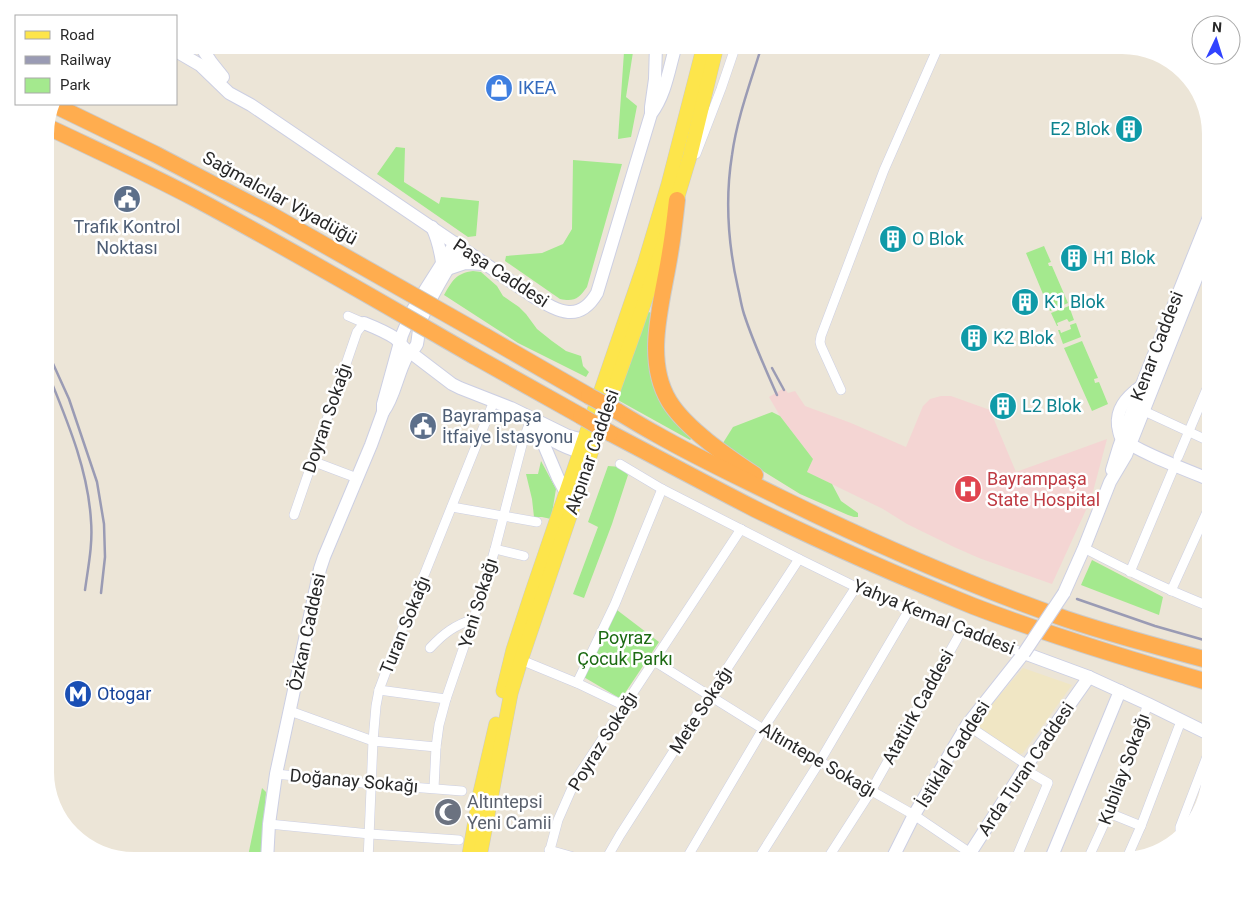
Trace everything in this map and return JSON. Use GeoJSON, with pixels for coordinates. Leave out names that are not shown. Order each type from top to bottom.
{"type":"FeatureCollection","features":[{"type":"Feature","properties":{"kind":"highway","name":"Sağmalcılar Viyadüğü"},"geometry":{"type":"LineString","coordinates":[[58,107],[146,149],[268,213],[664,439],[827,520]]}},
{"type":"Feature","properties":{"kind":"highway"},"geometry":{"type":"LineString","coordinates":[[54,130],[203,203],[357,288],[610,433],[754,508],[836,547],[973,606],[1049,633],[1202,681]]}},
{"type":"Feature","properties":{"kind":"highway"},"geometry":{"type":"LineString","coordinates":[[677,200],[671,251],[656,339],[656,357],[664,391],[677,412],[692,428],[730,459],[827,520],[903,555],[1013,600],[1118,636],[1202,659]]}},
{"type":"Feature","properties":{"kind":"main road","name":"Akpınar Caddesi"},"geometry":{"type":"LineString","coordinates":[[470,852],[480,793],[507,672],[515,645],[566,493],[637,324],[677,200],[702,80],[703,54]]}},
{"type":"Feature","properties":{"kind":"main road","name":"Akpınar Caddesi"},"geometry":{"type":"LineString","coordinates":[[480,852],[511,693],[576,498],[585,447],[668,184],[702,80],[713,54]]}},
{"type":"Feature","properties":{"kind":"street","name":"Paşa Caddesi"},"geometry":{"type":"LineString","coordinates":[[181,54],[200,65],[229,93],[251,105],[432,226],[534,297],[559,310],[570,312],[584,309],[591,302],[601,282],[651,114],[664,90],[674,54]]}},
{"type":"Feature","properties":{"kind":"street","name":"Paşa Caddesi"},"geometry":{"type":"LineString","coordinates":[[206,54],[218,71],[251,105]]}},
{"type":"Feature","properties":{"kind":"street","name":"Paşa Caddesi"},"geometry":{"type":"LineString","coordinates":[[651,114],[650,107],[655,54]]}},
{"type":"Feature","properties":{"kind":"street"},"geometry":{"type":"LineString","coordinates":[[677,200],[707,126],[733,54]]}},
{"type":"Feature","properties":{"kind":"street"},"geometry":{"type":"LineString","coordinates":[[841,390],[821,346],[821,336],[884,170],[934,54]]}},
{"type":"Feature","properties":{"kind":"street"},"geometry":{"type":"LineString","coordinates":[[432,226],[445,266]]}},
{"type":"Feature","properties":{"kind":"street","name":"Kenar Caddesi"},"geometry":{"type":"LineString","coordinates":[[1128,440],[1119,432],[1120,408],[1141,387],[1202,234]]}},
{"type":"Feature","properties":{"kind":"street"},"geometry":{"type":"LineString","coordinates":[[445,266],[458,245]]}},
{"type":"Feature","properties":{"kind":"street"},"geometry":{"type":"LineString","coordinates":[[445,266],[465,263],[485,264]]}},
{"type":"Feature","properties":{"kind":"street","name":"Kenar Caddesi"},"geometry":{"type":"LineString","coordinates":[[1024,653],[1064,593],[1110,482],[1126,455],[1128,440],[1144,411],[1202,264]]}},
{"type":"Feature","properties":{"kind":"street","name":"Özkan Caddesi"},"geometry":{"type":"LineString","coordinates":[[383,412],[383,404],[402,337],[412,311],[445,266]]}},
{"type":"Feature","properties":{"kind":"street","name":"Özkan Caddesi"},"geometry":{"type":"LineString","coordinates":[[267,852],[269,824],[276,774],[322,563],[383,412],[389,404],[399,373],[410,352],[415,347],[421,319],[445,266]]}},
{"type":"Feature","properties":{"kind":"street"},"geometry":{"type":"LineString","coordinates":[[348,316],[364,323],[373,320],[379,321],[402,337],[404,349],[460,388],[494,401],[534,422],[568,436],[585,447]]}},
{"type":"Feature","properties":{"kind":"street","name":"Doyran Sokağı"},"geometry":{"type":"LineString","coordinates":[[294,516],[357,332],[364,323]]}},
{"type":"Feature","properties":{"kind":"street"},"geometry":{"type":"LineString","coordinates":[[402,337],[412,332],[442,375]]}},
{"type":"Feature","properties":{"kind":"street"},"geometry":{"type":"LineString","coordinates":[[1130,572],[1202,400]]}},
{"type":"Feature","properties":{"kind":"street","name":"Turan Sokağı"},"geometry":{"type":"LineString","coordinates":[[369,852],[373,741],[379,690],[494,401]]}},
{"type":"Feature","properties":{"kind":"street"},"geometry":{"type":"LineString","coordinates":[[1144,411],[1202,438]]}},
{"type":"Feature","properties":{"kind":"street"},"geometry":{"type":"LineString","coordinates":[[534,422],[566,493]]}},
{"type":"Feature","properties":{"kind":"street","name":"Yeni Sokağı"},"geometry":{"type":"LineString","coordinates":[[434,788],[436,747],[446,698],[474,619],[495,550],[523,441],[534,422]]}},
{"type":"Feature","properties":{"kind":"street"},"geometry":{"type":"LineString","coordinates":[[1128,440],[1147,444],[1202,475]]}},
{"type":"Feature","properties":{"kind":"street"},"geometry":{"type":"LineString","coordinates":[[312,461],[357,478]]}},
{"type":"Feature","properties":{"kind":"street"},"geometry":{"type":"LineString","coordinates":[[1176,461],[1202,469]]}},
{"type":"Feature","properties":{"kind":"street","name":"Yahya Kemal Caddesi"},"geometry":{"type":"LineString","coordinates":[[620,464],[662,489],[856,587],[909,610],[1089,677],[1202,731]]}},
{"type":"Feature","properties":{"kind":"street"},"geometry":{"type":"LineString","coordinates":[[577,683],[615,604],[662,489]]}},
{"type":"Feature","properties":{"kind":"street"},"geometry":{"type":"LineString","coordinates":[[452,507],[537,522]]}},
{"type":"Feature","properties":{"kind":"street"},"geometry":{"type":"LineString","coordinates":[[1171,591],[1202,524]]}},
{"type":"Feature","properties":{"kind":"street","name":"Poyraz Sokağı"},"geometry":{"type":"LineString","coordinates":[[549,850],[558,820],[576,779],[741,529]]}},
{"type":"Feature","properties":{"kind":"street"},"geometry":{"type":"LineString","coordinates":[[1084,548],[1130,572],[1202,603]]}},
{"type":"Feature","properties":{"kind":"street"},"geometry":{"type":"LineString","coordinates":[[495,550],[524,556]]}},
{"type":"Feature","properties":{"kind":"street","name":"Mete Sokağı"},"geometry":{"type":"LineString","coordinates":[[610,852],[798,559]]}},
{"type":"Feature","properties":{"kind":"street"},"geometry":{"type":"LineString","coordinates":[[690,852],[763,729],[856,587]]}},
{"type":"Feature","properties":{"kind":"street"},"geometry":{"type":"LineString","coordinates":[[763,852],[820,761],[909,610]]}},
{"type":"Feature","properties":{"kind":"street"},"geometry":{"type":"LineString","coordinates":[[430,648],[454,627],[474,619]]}},
{"type":"Feature","properties":{"kind":"street","name":"Atatürk Caddesi"},"geometry":{"type":"LineString","coordinates":[[832,852],[871,791],[962,630]]}},
{"type":"Feature","properties":{"kind":"street","name":"İstiklal Caddesi"},"geometry":{"type":"LineString","coordinates":[[895,852],[914,815],[967,725],[1024,653]]}},
{"type":"Feature","properties":{"kind":"street"},"geometry":{"type":"LineString","coordinates":[[521,660],[577,683],[625,706]]}},
{"type":"Feature","properties":{"kind":"street","name":"Altıntepe Sokağı"},"geometry":{"type":"LineString","coordinates":[[654,660],[763,729],[914,815],[961,852]]}},
{"type":"Feature","properties":{"kind":"street","name":"Arda Turan Caddesi"},"geometry":{"type":"LineString","coordinates":[[970,852],[1026,767],[1089,677]]}},
{"type":"Feature","properties":{"kind":"street"},"geometry":{"type":"LineString","coordinates":[[379,690],[446,698]]}},
{"type":"Feature","properties":{"kind":"street"},"geometry":{"type":"LineString","coordinates":[[1054,852],[1120,691]]}},
{"type":"Feature","properties":{"kind":"street","name":"Kubilay Sokağı"},"geometry":{"type":"LineString","coordinates":[[1091,852],[1109,813],[1148,704]]}},
{"type":"Feature","properties":{"kind":"street"},"geometry":{"type":"LineString","coordinates":[[290,711],[373,741],[436,747]]}},
{"type":"Feature","properties":{"kind":"street"},"geometry":{"type":"LineString","coordinates":[[1130,852],[1181,721]]}},
{"type":"Feature","properties":{"kind":"street"},"geometry":{"type":"LineString","coordinates":[[967,725],[1048,783],[1019,852]]}},
{"type":"Feature","properties":{"kind":"street"},"geometry":{"type":"LineString","coordinates":[[1180,827],[1202,770]]}},
{"type":"Feature","properties":{"kind":"street","name":"Doğanay Sokağı"},"geometry":{"type":"LineString","coordinates":[[276,774],[462,791]]}},
{"type":"Feature","properties":{"kind":"street"},"geometry":{"type":"LineString","coordinates":[[1109,813],[1141,826]]}},
{"type":"Feature","properties":{"kind":"street"},"geometry":{"type":"LineString","coordinates":[[269,824],[459,840]]}},
{"type":"Feature","properties":{"kind":"street"},"geometry":{"type":"LineString","coordinates":[[549,850],[556,852]]}},
{"type":"Feature","properties":{"kind":"shaded area","name":"Bayrampaşa State Hospital"},"geometry":{"type":"Polygon","coordinates":[[[784,388],[788,393],[795,391],[805,406],[851,423],[906,447],[923,406],[930,399],[951,396],[990,410],[1016,472],[1107,439],[1091,499],[1052,584],[954,547],[907,524],[883,509],[807,472],[813,459],[780,416],[769,397],[784,388]]]}},
{"type":"Feature","properties":{"kind":"shaded area"},"geometry":{"type":"Polygon","coordinates":[[[1023,668],[1072,685],[1023,753],[1018,755],[974,725],[1023,668]]]}},
{"type":"Feature","properties":{"kind":"green space"},"geometry":{"type":"Polygon","coordinates":[[[624,54],[633,54],[626,97],[637,106],[631,137],[618,139],[624,54]]]}},
{"type":"Feature","properties":{"kind":"green space"},"geometry":{"type":"Polygon","coordinates":[[[396,147],[405,148],[404,182],[439,204],[441,197],[479,201],[476,236],[468,237],[377,174],[396,147]]]}},
{"type":"Feature","properties":{"kind":"green space"},"geometry":{"type":"Polygon","coordinates":[[[573,160],[622,164],[587,287],[576,298],[565,300],[560,299],[505,261],[506,256],[542,253],[563,244],[572,229],[573,160]]]}},
{"type":"Feature","properties":{"kind":"green space"},"geometry":{"type":"Polygon","coordinates":[[[1044,246],[1051,262],[1048,263],[1049,266],[1052,266],[1068,303],[1050,311],[1026,253],[1044,246]]]}},
{"type":"Feature","properties":{"kind":"green space"},"geometry":{"type":"Polygon","coordinates":[[[473,271],[481,272],[497,286],[503,296],[519,307],[537,329],[552,341],[566,351],[581,356],[583,366],[589,372],[586,377],[518,343],[444,295],[455,278],[473,271]]]}},
{"type":"Feature","properties":{"kind":"green space"},"geometry":{"type":"Polygon","coordinates":[[[1069,306],[1074,320],[1069,322],[1067,319],[1057,323],[1057,326],[1051,313],[1069,306]]]}},
{"type":"Feature","properties":{"kind":"green space"},"geometry":{"type":"Polygon","coordinates":[[[647,311],[651,313],[651,376],[658,397],[693,437],[690,440],[616,399],[647,311]]]}},
{"type":"Feature","properties":{"kind":"green space"},"geometry":{"type":"Polygon","coordinates":[[[1076,323],[1081,337],[1063,344],[1058,330],[1061,333],[1071,329],[1070,325],[1076,323]]]}},
{"type":"Feature","properties":{"kind":"green space"},"geometry":{"type":"Polygon","coordinates":[[[1082,341],[1098,378],[1094,379],[1095,383],[1099,382],[1108,404],[1092,411],[1064,348],[1082,341]]]}},
{"type":"Feature","properties":{"kind":"green space"},"geometry":{"type":"Polygon","coordinates":[[[772,412],[780,416],[813,459],[807,472],[832,484],[841,501],[858,513],[858,517],[848,515],[800,494],[726,448],[723,443],[733,427],[772,412]]]}},
{"type":"Feature","properties":{"kind":"green space"},"geometry":{"type":"Polygon","coordinates":[[[541,461],[556,489],[551,519],[534,517],[526,474],[538,474],[541,461]]]}},
{"type":"Feature","properties":{"kind":"green space"},"geometry":{"type":"Polygon","coordinates":[[[608,466],[621,467],[628,475],[584,598],[573,594],[598,527],[588,522],[608,466]]]}},
{"type":"Feature","properties":{"kind":"green space"},"geometry":{"type":"Polygon","coordinates":[[[1092,560],[1163,597],[1159,615],[1081,585],[1092,560]]]}},
{"type":"Feature","properties":{"kind":"green space","name":"Poyraz Çocuk Parkı"},"geometry":{"type":"Polygon","coordinates":[[[617,610],[659,642],[621,699],[582,676],[617,610]]]}},
{"type":"Feature","properties":{"kind":"green space"},"geometry":{"type":"Polygon","coordinates":[[[262,788],[266,792],[262,852],[249,852],[262,788]]]}},
{"type":"Feature","properties":{"kind":"railway"},"geometry":{"type":"LineString","coordinates":[[759,54],[734,141],[728,205],[732,255],[743,311],[755,345],[777,395]]}},
{"type":"Feature","properties":{"kind":"railway"},"geometry":{"type":"LineString","coordinates":[[54,366],[69,399],[97,482],[104,524],[105,557],[101,593]]}},
{"type":"Feature","properties":{"kind":"railway"},"geometry":{"type":"LineString","coordinates":[[772,368],[784,390]]}},
{"type":"Feature","properties":{"kind":"railway"},"geometry":{"type":"LineString","coordinates":[[54,389],[80,461],[89,501],[91,538],[85,590]]}},
{"type":"Feature","properties":{"kind":"railway"},"geometry":{"type":"LineString","coordinates":[[1077,599],[1155,626],[1202,639]]}},
{"type":"Feature","properties":{"kind":"place","name":"IKEA"},"geometry":{"type":"Point","coordinates":[499,88]}},
{"type":"Feature","properties":{"kind":"place","name":"E2 Blok"},"geometry":{"type":"Point","coordinates":[1129,129]}},
{"type":"Feature","properties":{"kind":"place","name":"Trafik Kontrol Noktası"},"geometry":{"type":"Point","coordinates":[127,199]}},
{"type":"Feature","properties":{"kind":"place","name":"O Blok"},"geometry":{"type":"Point","coordinates":[893,239]}},
{"type":"Feature","properties":{"kind":"place","name":"H1 Blok"},"geometry":{"type":"Point","coordinates":[1074,258]}},
{"type":"Feature","properties":{"kind":"place","name":"K1 Blok"},"geometry":{"type":"Point","coordinates":[1025,302]}},
{"type":"Feature","properties":{"kind":"place","name":"K2 Blok"},"geometry":{"type":"Point","coordinates":[974,338]}},
{"type":"Feature","properties":{"kind":"place","name":"L2 Blok"},"geometry":{"type":"Point","coordinates":[1003,406]}},
{"type":"Feature","properties":{"kind":"place","name":"Bayrampaşa İtfaiye İstasyonu"},"geometry":{"type":"Point","coordinates":[423,426]}},
{"type":"Feature","properties":{"kind":"place","name":"Bayrampaşa State Hospital"},"geometry":{"type":"Point","coordinates":[968,489]}},
{"type":"Feature","properties":{"kind":"place","name":"Otogar"},"geometry":{"type":"Point","coordinates":[78,694]}},
{"type":"Feature","properties":{"kind":"place","name":"Altıntepsi Yeni Camii"},"geometry":{"type":"Point","coordinates":[448,812]}}]}
